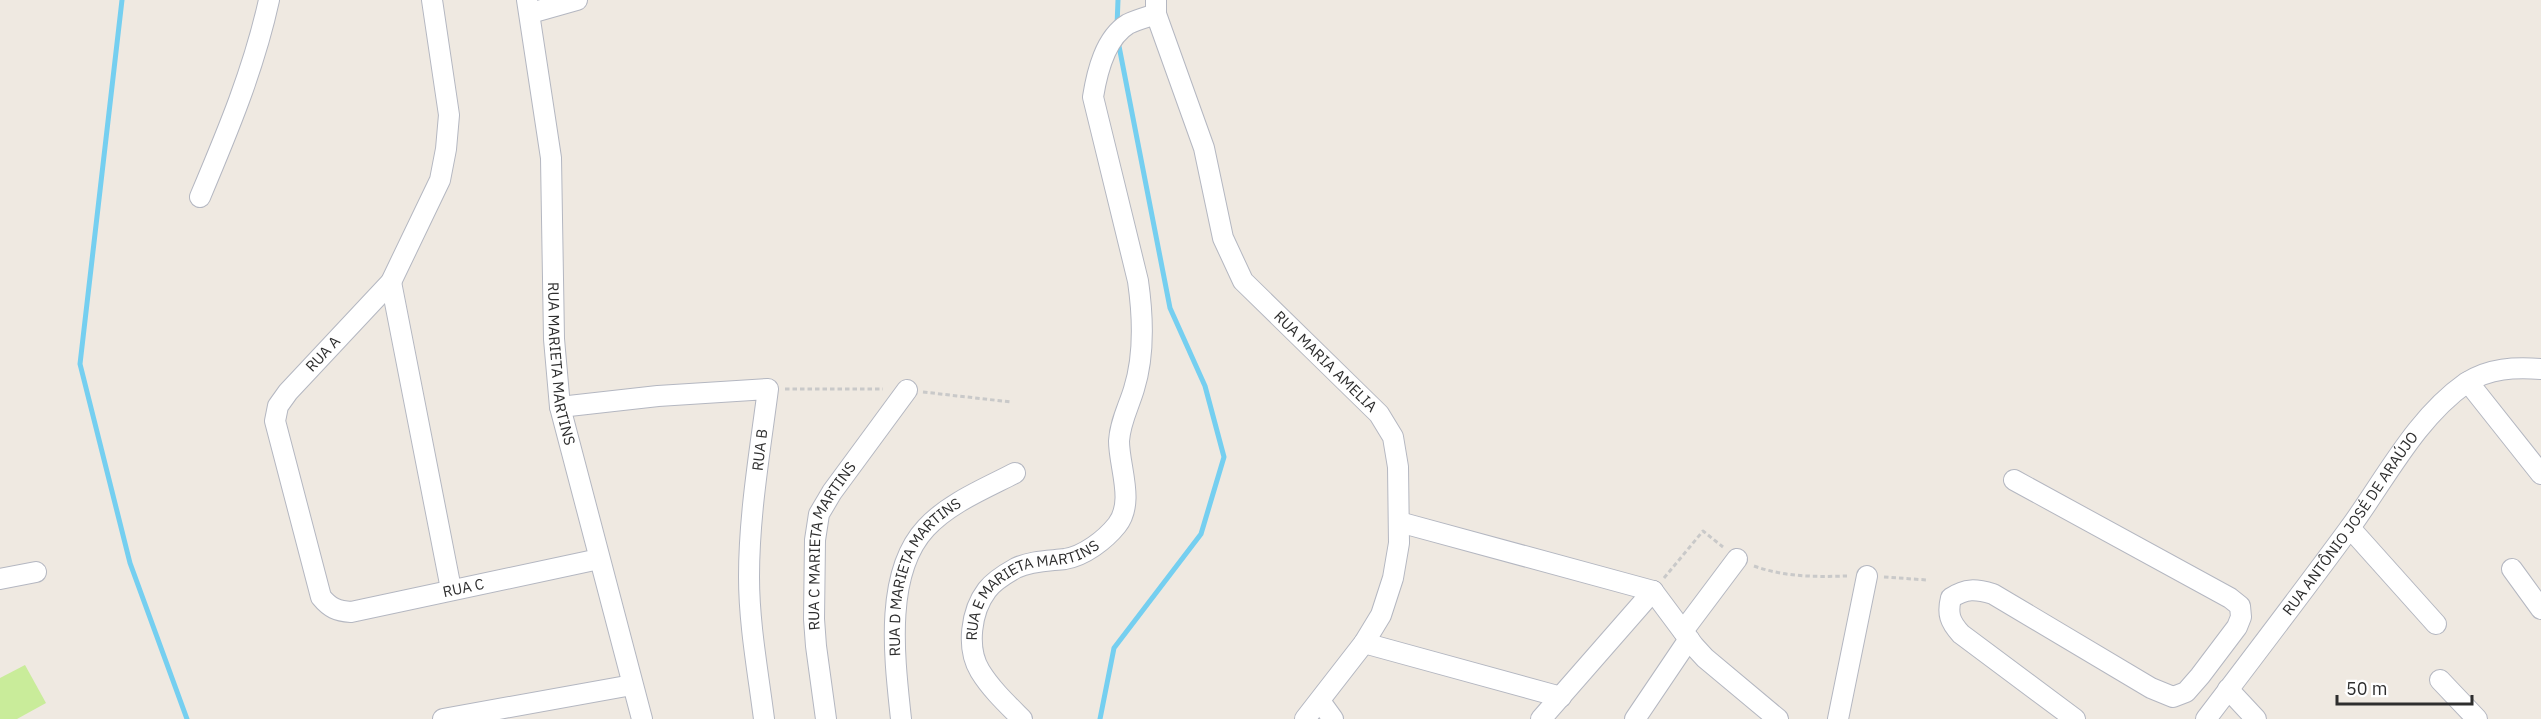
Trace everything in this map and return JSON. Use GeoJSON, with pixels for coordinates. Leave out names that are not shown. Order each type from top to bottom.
{"type":"FeatureCollection","features":[{"type":"Feature","properties":{"kind":"street"},"geometry":{"type":"LineString","coordinates":[[200,197],[237,109],[261,35],[269,0]]}},
{"type":"Feature","properties":{"kind":"street","name":"RUA A"},"geometry":{"type":"LineString","coordinates":[[329,606],[321,597],[275,421],[278,406],[288,392],[391,282],[440,180],[449,115],[432,0]]}},
{"type":"Feature","properties":{"kind":"street"},"geometry":{"type":"LineString","coordinates":[[529,6],[577,0]]}},
{"type":"Feature","properties":{"kind":"street","name":"RUA MARIETA MARTINS"},"geometry":{"type":"LineString","coordinates":[[529,6],[551,158],[554,339],[560,407],[642,719]]}},
{"type":"Feature","properties":{"kind":"street","name":"RUA MARIA AMELIA"},"geometry":{"type":"LineString","coordinates":[[1156,7],[1204,148],[1223,238],[1243,280],[1379,414],[1393,437],[1398,467],[1399,522],[1399,543],[1393,578],[1381,615],[1364,643],[1305,719]]}},
{"type":"Feature","properties":{"kind":"street","name":"RUA E MARIETA MARTINS"},"geometry":{"type":"LineString","coordinates":[[1022,719],[999,696],[980,671],[972,653],[977,607],[988,589],[1016,568],[1076,556],[1095,545],[1116,526],[1122,516],[1125,494],[1119,441],[1121,426],[1138,371],[1142,347],[1142,309],[1138,281],[1093,97],[1096,79],[1110,44],[1128,25],[1156,7]]}},
{"type":"Feature","properties":{"kind":"street"},"geometry":{"type":"LineString","coordinates":[[391,282],[451,589]]}},
{"type":"Feature","properties":{"kind":"street","name":"RUA ANTÔNIO JOSÉ DE ARAÚJO"},"geometry":{"type":"LineString","coordinates":[[2206,719],[2350,528],[2412,439],[2448,398],[2468,382],[2486,373],[2532,368]]}},
{"type":"Feature","properties":{"kind":"street"},"geometry":{"type":"LineString","coordinates":[[2468,382],[2541,474]]}},
{"type":"Feature","properties":{"kind":"street","name":"RUA B"},"geometry":{"type":"LineString","coordinates":[[560,407],[658,396],[768,389],[750,536],[749,580],[764,719]]}},
{"type":"Feature","properties":{"kind":"street","name":"RUA C MARIETA MARTINS"},"geometry":{"type":"LineString","coordinates":[[826,719],[814,619],[815,540],[819,514],[832,492],[907,390]]}},
{"type":"Feature","properties":{"kind":"street","name":"RUA D MARIETA MARTINS"},"geometry":{"type":"LineString","coordinates":[[901,719],[896,626],[899,582],[908,556],[926,528],[970,496],[1015,473]]}},
{"type":"Feature","properties":{"kind":"street"},"geometry":{"type":"LineString","coordinates":[[2014,480],[2230,598],[2240,606],[2241,617],[2237,627],[2186,692],[2173,697],[2151,688],[1993,594],[1976,589],[1963,590],[1951,598],[1947,612],[1952,624],[1961,634],[2075,719]]}},
{"type":"Feature","properties":{"kind":"street"},"geometry":{"type":"LineString","coordinates":[[1399,522],[1653,591],[1686,635],[1725,675],[1778,719]]}},
{"type":"Feature","properties":{"kind":"street"},"geometry":{"type":"LineString","coordinates":[[2350,528],[2436,624]]}},
{"type":"Feature","properties":{"kind":"street","name":"RUA C"},"geometry":{"type":"LineString","coordinates":[[329,606],[340,611],[351,612],[599,559]]}},
{"type":"Feature","properties":{"kind":"street"},"geometry":{"type":"LineString","coordinates":[[1635,719],[1686,635],[1737,559]]}},
{"type":"Feature","properties":{"kind":"street"},"geometry":{"type":"LineString","coordinates":[[2512,569],[2541,609]]}},
{"type":"Feature","properties":{"kind":"street"},"geometry":{"type":"LineString","coordinates":[[0,579],[36,572]]}},
{"type":"Feature","properties":{"kind":"street"},"geometry":{"type":"LineString","coordinates":[[1838,719],[1868,576]]}},
{"type":"Feature","properties":{"kind":"street"},"geometry":{"type":"LineString","coordinates":[[1541,719],[1653,591]]}},
{"type":"Feature","properties":{"kind":"street"},"geometry":{"type":"LineString","coordinates":[[1364,643],[1561,697]]}},
{"type":"Feature","properties":{"kind":"street"},"geometry":{"type":"LineString","coordinates":[[2440,680],[2477,719]]}},
{"type":"Feature","properties":{"kind":"street"},"geometry":{"type":"LineString","coordinates":[[443,719],[515,713],[632,685]]}},
{"type":"Feature","properties":{"kind":"street"},"geometry":{"type":"LineString","coordinates":[[2228,689],[2256,719]]}},
{"type":"Feature","properties":{"kind":"street"},"geometry":{"type":"LineString","coordinates":[[1320,701],[1333,719]]}},
{"type":"Feature","properties":{"kind":"path"},"geometry":{"type":"LineString","coordinates":[[1653,591],[1703,531],[1737,559],[1775,574],[1927,580]]}},
{"type":"Feature","properties":{"kind":"green space"},"geometry":{"type":"Polygon","coordinates":[[[25,665],[46,703],[17,719],[0,719],[0,678],[25,665]]]}},
{"type":"Feature","properties":{"kind":"waterway"},"geometry":{"type":"LineString","coordinates":[[122,0],[80,364],[130,563],[187,719]]}},
{"type":"Feature","properties":{"kind":"waterway"},"geometry":{"type":"LineString","coordinates":[[1117,26],[1118,0]]}},
{"type":"Feature","properties":{"kind":"waterway"},"geometry":{"type":"LineString","coordinates":[[1100,719],[1114,648],[1201,534],[1224,457],[1205,386],[1170,308],[1118,41]]}}]}
